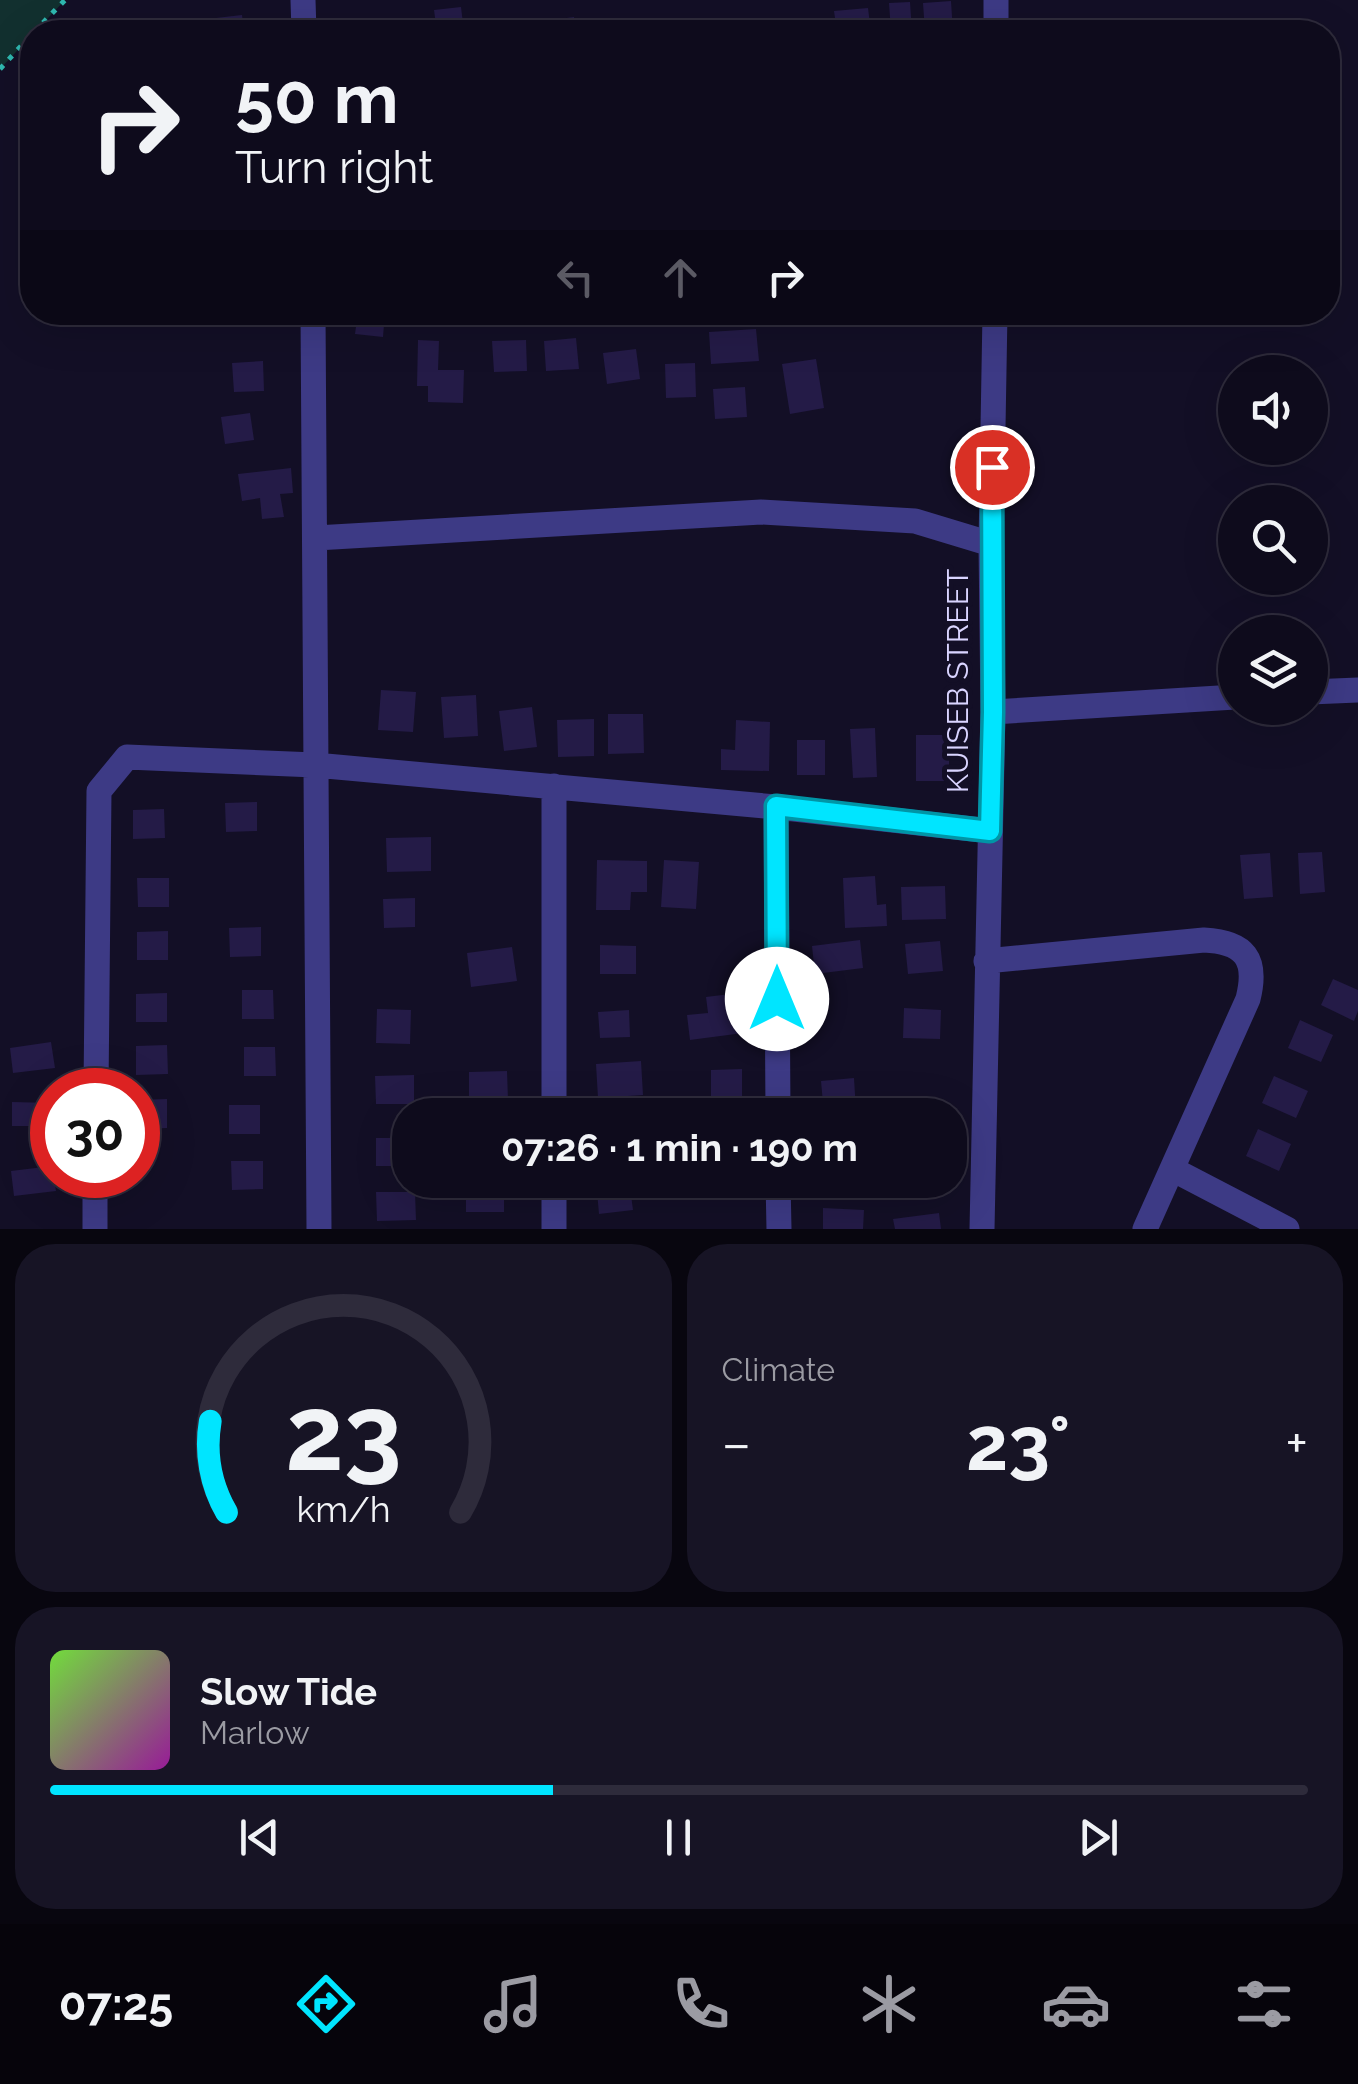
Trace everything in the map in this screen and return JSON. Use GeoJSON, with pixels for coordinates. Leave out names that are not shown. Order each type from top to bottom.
{"type":"FeatureCollection","features":[{"type":"Feature","properties":{"kind":"street"},"geometry":{"type":"LineString","coordinates":[[313,325],[318,1229]]}},
{"type":"Feature","properties":{"kind":"street","name":"KUISEB STREET"},"geometry":{"type":"LineString","coordinates":[[982,1229],[993,712],[990,544],[995,325]]}},
{"type":"Feature","properties":{"kind":"street"},"geometry":{"type":"LineString","coordinates":[[316,538],[761,512],[915,522],[990,544]]}},
{"type":"Feature","properties":{"kind":"street"},"geometry":{"type":"LineString","coordinates":[[1328,691],[1358,690]]}},
{"type":"Feature","properties":{"kind":"street"},"geometry":{"type":"LineString","coordinates":[[993,712],[1218,698]]}},
{"type":"Feature","properties":{"kind":"street"},"geometry":{"type":"LineString","coordinates":[[96,1068],[99,791],[127,757],[315,765],[776,806],[990,831]]}},
{"type":"Feature","properties":{"kind":"street"},"geometry":{"type":"LineString","coordinates":[[554,786],[554,1098]]}},
{"type":"Feature","properties":{"kind":"street"},"geometry":{"type":"LineString","coordinates":[[776,806],[778,1098]]}},
{"type":"Feature","properties":{"kind":"street"},"geometry":{"type":"LineString","coordinates":[[986,962],[1204,940],[1222,941],[1248,958],[1254,977],[1248,999],[1145,1229]]}},
{"type":"Feature","properties":{"kind":"street"},"geometry":{"type":"LineString","coordinates":[[1172,1170],[1287,1229]]}},
{"type":"Feature","properties":{"kind":"street"},"geometry":{"type":"LineString","coordinates":[[94,1229],[95,1198]]}},
{"type":"Feature","properties":{"kind":"street"},"geometry":{"type":"LineString","coordinates":[[554,1198],[554,1229]]}},
{"type":"Feature","properties":{"kind":"street"},"geometry":{"type":"LineString","coordinates":[[778,1198],[778,1229]]}},
{"type":"Feature","properties":{"kind":"path"},"geometry":{"type":"LineString","coordinates":[[46,20],[65,0]]}},
{"type":"Feature","properties":{"kind":"path"},"geometry":{"type":"LineString","coordinates":[[0,69],[20,48]]}},
{"type":"Feature","properties":{"kind":"green space"},"geometry":{"type":"Polygon","coordinates":[[[0,0],[65,0],[46,20],[20,20],[20,48],[0,69],[0,0]]]}},
{"type":"Feature","properties":{"kind":"building"},"geometry":{"type":"Polygon","coordinates":[[[951,1],[952,20],[924,20],[923,3],[951,1]]]}},
{"type":"Feature","properties":{"kind":"building"},"geometry":{"type":"Polygon","coordinates":[[[910,2],[911,20],[890,20],[889,3],[910,2]]]}},
{"type":"Feature","properties":{"kind":"building"},"geometry":{"type":"Polygon","coordinates":[[[461,7],[463,20],[435,20],[434,10],[461,7]]]}},
{"type":"Feature","properties":{"kind":"building"},"geometry":{"type":"Polygon","coordinates":[[[868,8],[870,20],[835,20],[834,11],[868,8]]]}},
{"type":"Feature","properties":{"kind":"building"},"geometry":{"type":"Polygon","coordinates":[[[242,15],[243,20],[216,20],[242,15]]]}},
{"type":"Feature","properties":{"kind":"building"},"geometry":{"type":"Polygon","coordinates":[[[356,325],[384,325],[383,337],[355,334],[356,325]]]}},
{"type":"Feature","properties":{"kind":"building"},"geometry":{"type":"Polygon","coordinates":[[[756,329],[759,361],[711,364],[709,332],[756,329]]]}},
{"type":"Feature","properties":{"kind":"building"},"geometry":{"type":"Polygon","coordinates":[[[576,338],[579,369],[546,371],[544,341],[576,338]]]}},
{"type":"Feature","properties":{"kind":"building"},"geometry":{"type":"Polygon","coordinates":[[[418,340],[439,341],[438,370],[464,370],[463,403],[428,402],[428,386],[417,386],[418,340]]]}},
{"type":"Feature","properties":{"kind":"building"},"geometry":{"type":"Polygon","coordinates":[[[526,340],[527,371],[494,372],[492,341],[526,340]]]}},
{"type":"Feature","properties":{"kind":"building"},"geometry":{"type":"Polygon","coordinates":[[[636,349],[640,379],[607,384],[603,353],[636,349]]]}},
{"type":"Feature","properties":{"kind":"building"},"geometry":{"type":"Polygon","coordinates":[[[816,359],[824,408],[790,414],[782,364],[816,359]]]}},
{"type":"Feature","properties":{"kind":"building"},"geometry":{"type":"Polygon","coordinates":[[[263,361],[264,391],[234,392],[232,363],[263,361]]]}},
{"type":"Feature","properties":{"kind":"building"},"geometry":{"type":"Polygon","coordinates":[[[695,363],[696,397],[666,398],[665,364],[695,363]]]}},
{"type":"Feature","properties":{"kind":"building"},"geometry":{"type":"Polygon","coordinates":[[[745,387],[747,417],[715,419],[713,389],[745,387]]]}},
{"type":"Feature","properties":{"kind":"building"},"geometry":{"type":"Polygon","coordinates":[[[250,413],[254,440],[225,444],[221,417],[250,413]]]}},
{"type":"Feature","properties":{"kind":"building"},"geometry":{"type":"Polygon","coordinates":[[[291,468],[293,493],[280,494],[284,517],[262,519],[260,498],[242,501],[238,474],[291,468]]]}},
{"type":"Feature","properties":{"kind":"building"},"geometry":{"type":"Polygon","coordinates":[[[381,690],[416,692],[413,732],[378,730],[381,690]]]}},
{"type":"Feature","properties":{"kind":"building"},"geometry":{"type":"Polygon","coordinates":[[[476,695],[478,736],[444,738],[441,697],[476,695]]]}},
{"type":"Feature","properties":{"kind":"building"},"geometry":{"type":"Polygon","coordinates":[[[532,707],[537,747],[504,751],[499,711],[532,707]]]}},
{"type":"Feature","properties":{"kind":"building"},"geometry":{"type":"Polygon","coordinates":[[[608,714],[643,714],[644,753],[608,754],[608,714]]]}},
{"type":"Feature","properties":{"kind":"building"},"geometry":{"type":"Polygon","coordinates":[[[594,719],[594,756],[558,757],[557,720],[594,719]]]}},
{"type":"Feature","properties":{"kind":"building"},"geometry":{"type":"Polygon","coordinates":[[[736,720],[770,722],[769,771],[721,770],[721,749],[735,750],[736,720]]]}},
{"type":"Feature","properties":{"kind":"building"},"geometry":{"type":"Polygon","coordinates":[[[875,728],[877,777],[853,778],[850,729],[875,728]]]}},
{"type":"Feature","properties":{"kind":"building"},"geometry":{"type":"Polygon","coordinates":[[[916,735],[949,735],[949,781],[916,781],[916,735]]]}},
{"type":"Feature","properties":{"kind":"building"},"geometry":{"type":"Polygon","coordinates":[[[797,740],[825,740],[825,775],[797,775],[797,740]]]}},
{"type":"Feature","properties":{"kind":"building"},"geometry":{"type":"Polygon","coordinates":[[[257,802],[257,831],[226,832],[225,803],[257,802]]]}},
{"type":"Feature","properties":{"kind":"building"},"geometry":{"type":"Polygon","coordinates":[[[164,809],[165,838],[133,839],[133,810],[164,809]]]}},
{"type":"Feature","properties":{"kind":"building"},"geometry":{"type":"Polygon","coordinates":[[[431,837],[431,871],[387,872],[386,838],[431,837]]]}},
{"type":"Feature","properties":{"kind":"building"},"geometry":{"type":"Polygon","coordinates":[[[1322,852],[1325,892],[1300,894],[1298,853],[1322,852]]]}},
{"type":"Feature","properties":{"kind":"building"},"geometry":{"type":"Polygon","coordinates":[[[1270,853],[1273,897],[1244,899],[1240,855],[1270,853]]]}},
{"type":"Feature","properties":{"kind":"building"},"geometry":{"type":"Polygon","coordinates":[[[597,860],[647,861],[647,892],[631,892],[630,910],[596,910],[597,860]]]}},
{"type":"Feature","properties":{"kind":"building"},"geometry":{"type":"Polygon","coordinates":[[[664,860],[699,862],[696,909],[661,907],[664,860]]]}},
{"type":"Feature","properties":{"kind":"building"},"geometry":{"type":"Polygon","coordinates":[[[875,876],[877,905],[886,904],[887,926],[845,928],[843,878],[875,876]]]}},
{"type":"Feature","properties":{"kind":"building"},"geometry":{"type":"Polygon","coordinates":[[[137,878],[169,878],[169,907],[138,907],[137,878]]]}},
{"type":"Feature","properties":{"kind":"building"},"geometry":{"type":"Polygon","coordinates":[[[945,886],[946,919],[902,920],[901,887],[945,886]]]}},
{"type":"Feature","properties":{"kind":"building"},"geometry":{"type":"Polygon","coordinates":[[[415,898],[415,927],[384,928],[383,899],[415,898]]]}},
{"type":"Feature","properties":{"kind":"building"},"geometry":{"type":"Polygon","coordinates":[[[261,927],[261,956],[230,957],[229,928],[261,927]]]}},
{"type":"Feature","properties":{"kind":"building"},"geometry":{"type":"Polygon","coordinates":[[[168,931],[168,960],[137,960],[137,932],[168,931]]]}},
{"type":"Feature","properties":{"kind":"building"},"geometry":{"type":"Polygon","coordinates":[[[860,940],[863,968],[815,974],[812,946],[860,940]]]}},
{"type":"Feature","properties":{"kind":"building"},"geometry":{"type":"Polygon","coordinates":[[[940,941],[943,971],[908,974],[905,944],[940,941]]]}},
{"type":"Feature","properties":{"kind":"building"},"geometry":{"type":"Polygon","coordinates":[[[600,945],[636,946],[636,974],[600,974],[600,945]]]}},
{"type":"Feature","properties":{"kind":"building"},"geometry":{"type":"Polygon","coordinates":[[[512,947],[517,981],[471,987],[467,953],[512,947]]]}},
{"type":"Feature","properties":{"kind":"building"},"geometry":{"type":"Polygon","coordinates":[[[1333,979],[1358,990],[1354,1021],[1321,1005],[1333,979]]]}},
{"type":"Feature","properties":{"kind":"building"},"geometry":{"type":"Polygon","coordinates":[[[242,990],[273,990],[274,1019],[242,1019],[242,990]]]}},
{"type":"Feature","properties":{"kind":"building"},"geometry":{"type":"Polygon","coordinates":[[[167,993],[167,1022],[136,1022],[136,994],[167,993]]]}},
{"type":"Feature","properties":{"kind":"building"},"geometry":{"type":"Polygon","coordinates":[[[738,993],[743,1033],[690,1040],[687,1015],[708,1013],[706,997],[738,993]]]}},
{"type":"Feature","properties":{"kind":"building"},"geometry":{"type":"Polygon","coordinates":[[[904,1008],[941,1010],[940,1039],[903,1038],[904,1008]]]}},
{"type":"Feature","properties":{"kind":"building"},"geometry":{"type":"Polygon","coordinates":[[[377,1009],[411,1010],[410,1044],[376,1043],[377,1009]]]}},
{"type":"Feature","properties":{"kind":"building"},"geometry":{"type":"Polygon","coordinates":[[[629,1010],[630,1037],[600,1038],[598,1012],[629,1010]]]}},
{"type":"Feature","properties":{"kind":"building"},"geometry":{"type":"Polygon","coordinates":[[[1300,1020],[1333,1035],[1321,1062],[1288,1048],[1300,1020]]]}},
{"type":"Feature","properties":{"kind":"building"},"geometry":{"type":"Polygon","coordinates":[[[51,1042],[55,1068],[13,1073],[10,1048],[51,1042]]]}},
{"type":"Feature","properties":{"kind":"building"},"geometry":{"type":"Polygon","coordinates":[[[167,1045],[168,1074],[160,1074],[160,1068],[136,1068],[136,1046],[167,1045]]]}},
{"type":"Feature","properties":{"kind":"building"},"geometry":{"type":"Polygon","coordinates":[[[244,1047],[275,1047],[276,1076],[244,1076],[244,1047]]]}},
{"type":"Feature","properties":{"kind":"building"},"geometry":{"type":"Polygon","coordinates":[[[641,1061],[643,1095],[598,1098],[596,1064],[641,1061]]]}},
{"type":"Feature","properties":{"kind":"building"},"geometry":{"type":"Polygon","coordinates":[[[742,1069],[742,1098],[711,1098],[711,1070],[742,1069]]]}},
{"type":"Feature","properties":{"kind":"building"},"geometry":{"type":"Polygon","coordinates":[[[507,1071],[508,1098],[469,1098],[469,1072],[507,1071]]]}},
{"type":"Feature","properties":{"kind":"building"},"geometry":{"type":"Polygon","coordinates":[[[414,1075],[414,1098],[392,1098],[392,1104],[376,1104],[375,1076],[414,1075]]]}},
{"type":"Feature","properties":{"kind":"building"},"geometry":{"type":"Polygon","coordinates":[[[1274,1076],[1308,1091],[1296,1118],[1262,1103],[1274,1076]]]}},
{"type":"Feature","properties":{"kind":"building"},"geometry":{"type":"Polygon","coordinates":[[[854,1078],[855,1098],[823,1098],[821,1081],[854,1078]]]}},
{"type":"Feature","properties":{"kind":"building"},"geometry":{"type":"Polygon","coordinates":[[[160,1099],[167,1099],[167,1128],[160,1128],[160,1099]]]}},
{"type":"Feature","properties":{"kind":"building"},"geometry":{"type":"Polygon","coordinates":[[[12,1102],[30,1102],[30,1126],[12,1126],[12,1102]]]}},
{"type":"Feature","properties":{"kind":"building"},"geometry":{"type":"Polygon","coordinates":[[[229,1105],[260,1105],[260,1134],[229,1134],[229,1105]]]}},
{"type":"Feature","properties":{"kind":"building"},"geometry":{"type":"Polygon","coordinates":[[[1258,1129],[1291,1144],[1279,1171],[1246,1156],[1258,1129]]]}},
{"type":"Feature","properties":{"kind":"building"},"geometry":{"type":"Polygon","coordinates":[[[376,1138],[392,1138],[392,1166],[376,1166],[376,1138]]]}},
{"type":"Feature","properties":{"kind":"building"},"geometry":{"type":"Polygon","coordinates":[[[231,1161],[263,1161],[263,1189],[232,1190],[231,1161]]]}},
{"type":"Feature","properties":{"kind":"building"},"geometry":{"type":"Polygon","coordinates":[[[30,1169],[30,1194],[14,1196],[11,1171],[30,1169]]]}},
{"type":"Feature","properties":{"kind":"building"},"geometry":{"type":"Polygon","coordinates":[[[376,1192],[392,1192],[392,1198],[415,1198],[416,1220],[377,1221],[376,1192]]]}},
{"type":"Feature","properties":{"kind":"building"},"geometry":{"type":"Polygon","coordinates":[[[466,1198],[504,1198],[504,1212],[466,1212],[466,1198]]]}},
{"type":"Feature","properties":{"kind":"building"},"geometry":{"type":"Polygon","coordinates":[[[598,1198],[631,1198],[633,1210],[599,1214],[598,1198]]]}},
{"type":"Feature","properties":{"kind":"building"},"geometry":{"type":"Polygon","coordinates":[[[823,1208],[864,1210],[863,1229],[823,1229],[823,1208]]]}},
{"type":"Feature","properties":{"kind":"building"},"geometry":{"type":"Polygon","coordinates":[[[939,1213],[941,1229],[895,1229],[893,1219],[939,1213]]]}},
{"type":"Feature","properties":{"kind":"route"},"geometry":{"type":"LineString","coordinates":[[777,999],[776,806],[990,831],[992,467]]}}]}
